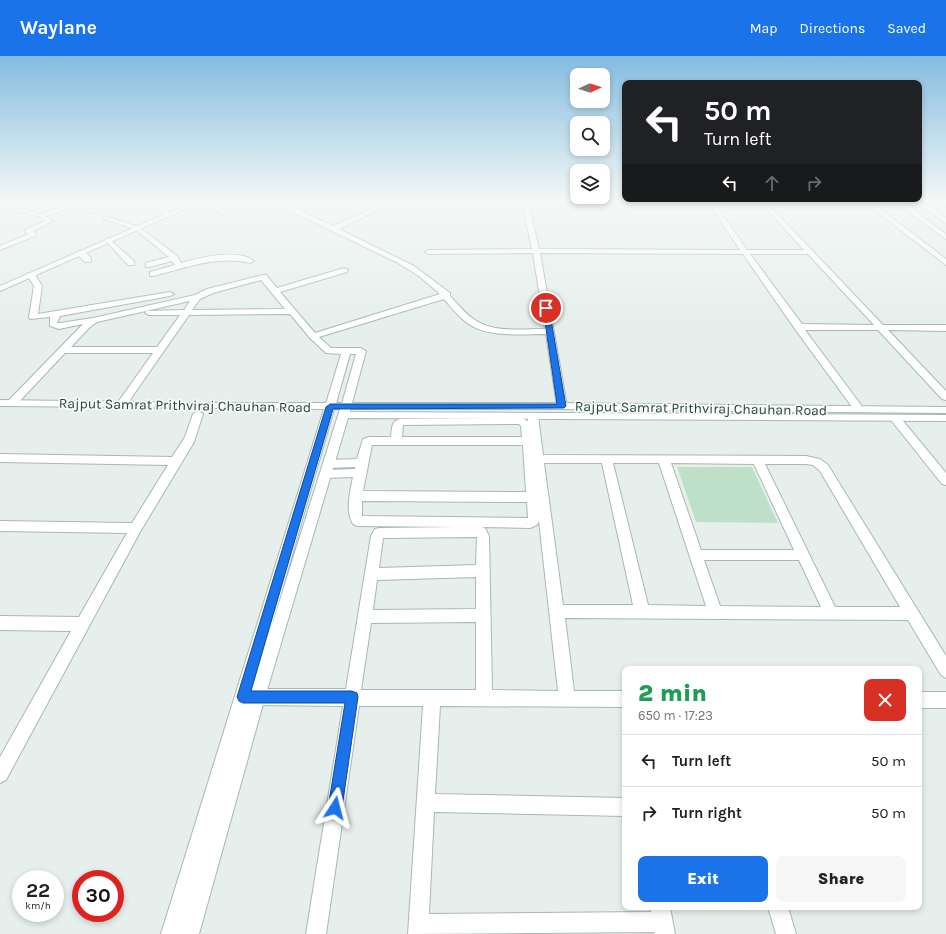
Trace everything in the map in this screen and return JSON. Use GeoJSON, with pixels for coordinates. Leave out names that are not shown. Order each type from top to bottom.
{"type":"FeatureCollection","features":[{"type":"Feature","properties":{"kind":"street"},"geometry":{"type":"LineString","coordinates":[[0,248],[12,243]]}},
{"type":"Feature","properties":{"kind":"street"},"geometry":{"type":"LineString","coordinates":[[0,289],[102,243]]}},
{"type":"Feature","properties":{"kind":"street"},"geometry":{"type":"LineString","coordinates":[[111,243],[131,263]]}},
{"type":"Feature","properties":{"kind":"street"},"geometry":{"type":"LineString","coordinates":[[155,243],[174,258],[179,266]]}},
{"type":"Feature","properties":{"kind":"street"},"geometry":{"type":"LineString","coordinates":[[361,243],[410,267],[431,281],[447,295],[474,324],[483,328],[550,332]]}},
{"type":"Feature","properties":{"kind":"street"},"geometry":{"type":"LineString","coordinates":[[534,243],[562,406]]}},
{"type":"Feature","properties":{"kind":"street"},"geometry":{"type":"LineString","coordinates":[[741,243],[798,327],[859,409]]}},
{"type":"Feature","properties":{"kind":"street"},"geometry":{"type":"LineString","coordinates":[[802,243],[946,397]]}},
{"type":"Feature","properties":{"kind":"street"},"geometry":{"type":"LineString","coordinates":[[920,243],[946,263]]}},
{"type":"Feature","properties":{"kind":"street"},"geometry":{"type":"LineString","coordinates":[[429,252],[536,250],[811,252]]}},
{"type":"Feature","properties":{"kind":"street"},"geometry":{"type":"LineString","coordinates":[[81,253],[88,260]]}},
{"type":"Feature","properties":{"kind":"street"},"geometry":{"type":"LineString","coordinates":[[153,274],[195,262],[231,257],[250,261]]}},
{"type":"Feature","properties":{"kind":"street"},"geometry":{"type":"LineString","coordinates":[[149,265],[174,258]]}},
{"type":"Feature","properties":{"kind":"street"},"geometry":{"type":"LineString","coordinates":[[274,291],[344,270]]}},
{"type":"Feature","properties":{"kind":"street"},"geometry":{"type":"LineString","coordinates":[[31,275],[38,286],[33,317],[170,294]]}},
{"type":"Feature","properties":{"kind":"street"},"geometry":{"type":"LineString","coordinates":[[57,314],[54,317],[54,325],[94,320],[197,297],[210,291],[261,275],[313,336],[329,351],[361,351],[328,469],[171,934]]}},
{"type":"Feature","properties":{"kind":"street"},"geometry":{"type":"LineString","coordinates":[[313,336],[447,295]]}},
{"type":"Feature","properties":{"kind":"street"},"geometry":{"type":"LineString","coordinates":[[121,405],[197,297]]}},
{"type":"Feature","properties":{"kind":"street"},"geometry":{"type":"LineString","coordinates":[[118,314],[292,311]]}},
{"type":"Feature","properties":{"kind":"street"},"geometry":{"type":"LineString","coordinates":[[12,403],[87,325],[94,320]]}},
{"type":"Feature","properties":{"kind":"street"},"geometry":{"type":"LineString","coordinates":[[798,327],[946,328]]}},
{"type":"Feature","properties":{"kind":"street"},"geometry":{"type":"LineString","coordinates":[[64,350],[160,350]]}},
{"type":"Feature","properties":{"kind":"street"},"geometry":{"type":"LineString","coordinates":[[189,934],[250,697],[346,351]]}},
{"type":"Feature","properties":{"kind":"street","name":"Rajput Samrat Prithviraj Chauhan Road"},"geometry":{"type":"LineString","coordinates":[[0,403],[329,411]]}},
{"type":"Feature","properties":{"kind":"street","name":"Rajput Samrat Prithviraj Chauhan Road"},"geometry":{"type":"LineString","coordinates":[[0,412],[198,414],[562,406],[946,410]]}},
{"type":"Feature","properties":{"kind":"street","name":"Rajput Samrat Prithviraj Chauhan Road"},"geometry":{"type":"LineString","coordinates":[[345,411],[533,416],[946,418]]}},
{"type":"Feature","properties":{"kind":"street"},"geometry":{"type":"LineString","coordinates":[[0,774],[136,528],[193,434],[198,414]]}},
{"type":"Feature","properties":{"kind":"street"},"geometry":{"type":"LineString","coordinates":[[533,416],[568,698]]}},
{"type":"Feature","properties":{"kind":"street"},"geometry":{"type":"LineString","coordinates":[[895,418],[946,481]]}},
{"type":"Feature","properties":{"kind":"street"},"geometry":{"type":"LineString","coordinates":[[396,440],[398,423],[400,422],[521,421],[526,424],[528,441],[534,519],[533,522],[530,524],[357,521],[354,515],[356,496],[367,441],[528,441]]}},
{"type":"Feature","properties":{"kind":"street"},"geometry":{"type":"LineString","coordinates":[[0,458],[177,459]]}},
{"type":"Feature","properties":{"kind":"street"},"geometry":{"type":"LineString","coordinates":[[538,459],[806,460],[816,462],[824,468],[946,670]]}},
{"type":"Feature","properties":{"kind":"street"},"geometry":{"type":"LineString","coordinates":[[607,460],[642,612]]}},
{"type":"Feature","properties":{"kind":"street"},"geometry":{"type":"LineString","coordinates":[[664,460],[715,612]]}},
{"type":"Feature","properties":{"kind":"street"},"geometry":{"type":"LineString","coordinates":[[758,461],[831,613]]}},
{"type":"Feature","properties":{"kind":"street"},"geometry":{"type":"LineString","coordinates":[[328,469],[361,468]]}},
{"type":"Feature","properties":{"kind":"street"},"geometry":{"type":"LineString","coordinates":[[356,496],[532,497]]}},
{"type":"Feature","properties":{"kind":"street"},"geometry":{"type":"LineString","coordinates":[[0,526],[136,528]]}},
{"type":"Feature","properties":{"kind":"street"},"geometry":{"type":"LineString","coordinates":[[316,934],[377,536],[380,533],[480,532],[483,536],[484,698]]}},
{"type":"Feature","properties":{"kind":"street"},"geometry":{"type":"LineString","coordinates":[[696,555],[803,555]]}},
{"type":"Feature","properties":{"kind":"street"},"geometry":{"type":"LineString","coordinates":[[372,574],[483,571]]}},
{"type":"Feature","properties":{"kind":"street"},"geometry":{"type":"LineString","coordinates":[[557,611],[912,614]]}},
{"type":"Feature","properties":{"kind":"street"},"geometry":{"type":"LineString","coordinates":[[365,617],[483,615]]}},
{"type":"Feature","properties":{"kind":"street"},"geometry":{"type":"LineString","coordinates":[[0,623],[83,624]]}},
{"type":"Feature","properties":{"kind":"street"},"geometry":{"type":"LineString","coordinates":[[250,697],[622,699]]}},
{"type":"Feature","properties":{"kind":"street"},"geometry":{"type":"LineString","coordinates":[[432,698],[418,929],[662,921]]}},
{"type":"Feature","properties":{"kind":"street"},"geometry":{"type":"LineString","coordinates":[[922,700],[946,700]]}},
{"type":"Feature","properties":{"kind":"street"},"geometry":{"type":"LineString","coordinates":[[425,803],[622,806]]}},
{"type":"Feature","properties":{"kind":"street"},"geometry":{"type":"LineString","coordinates":[[779,910],[786,934]]}},
{"type":"Feature","properties":{"kind":"green space"},"geometry":{"type":"Polygon","coordinates":[[[677,467],[752,467],[778,523],[696,522],[677,467]]]}},
{"type":"Feature","properties":{"kind":"route"},"geometry":{"type":"LineString","coordinates":[[335,808],[352,697],[243,697],[330,407],[562,406],[546,308]]}}]}
